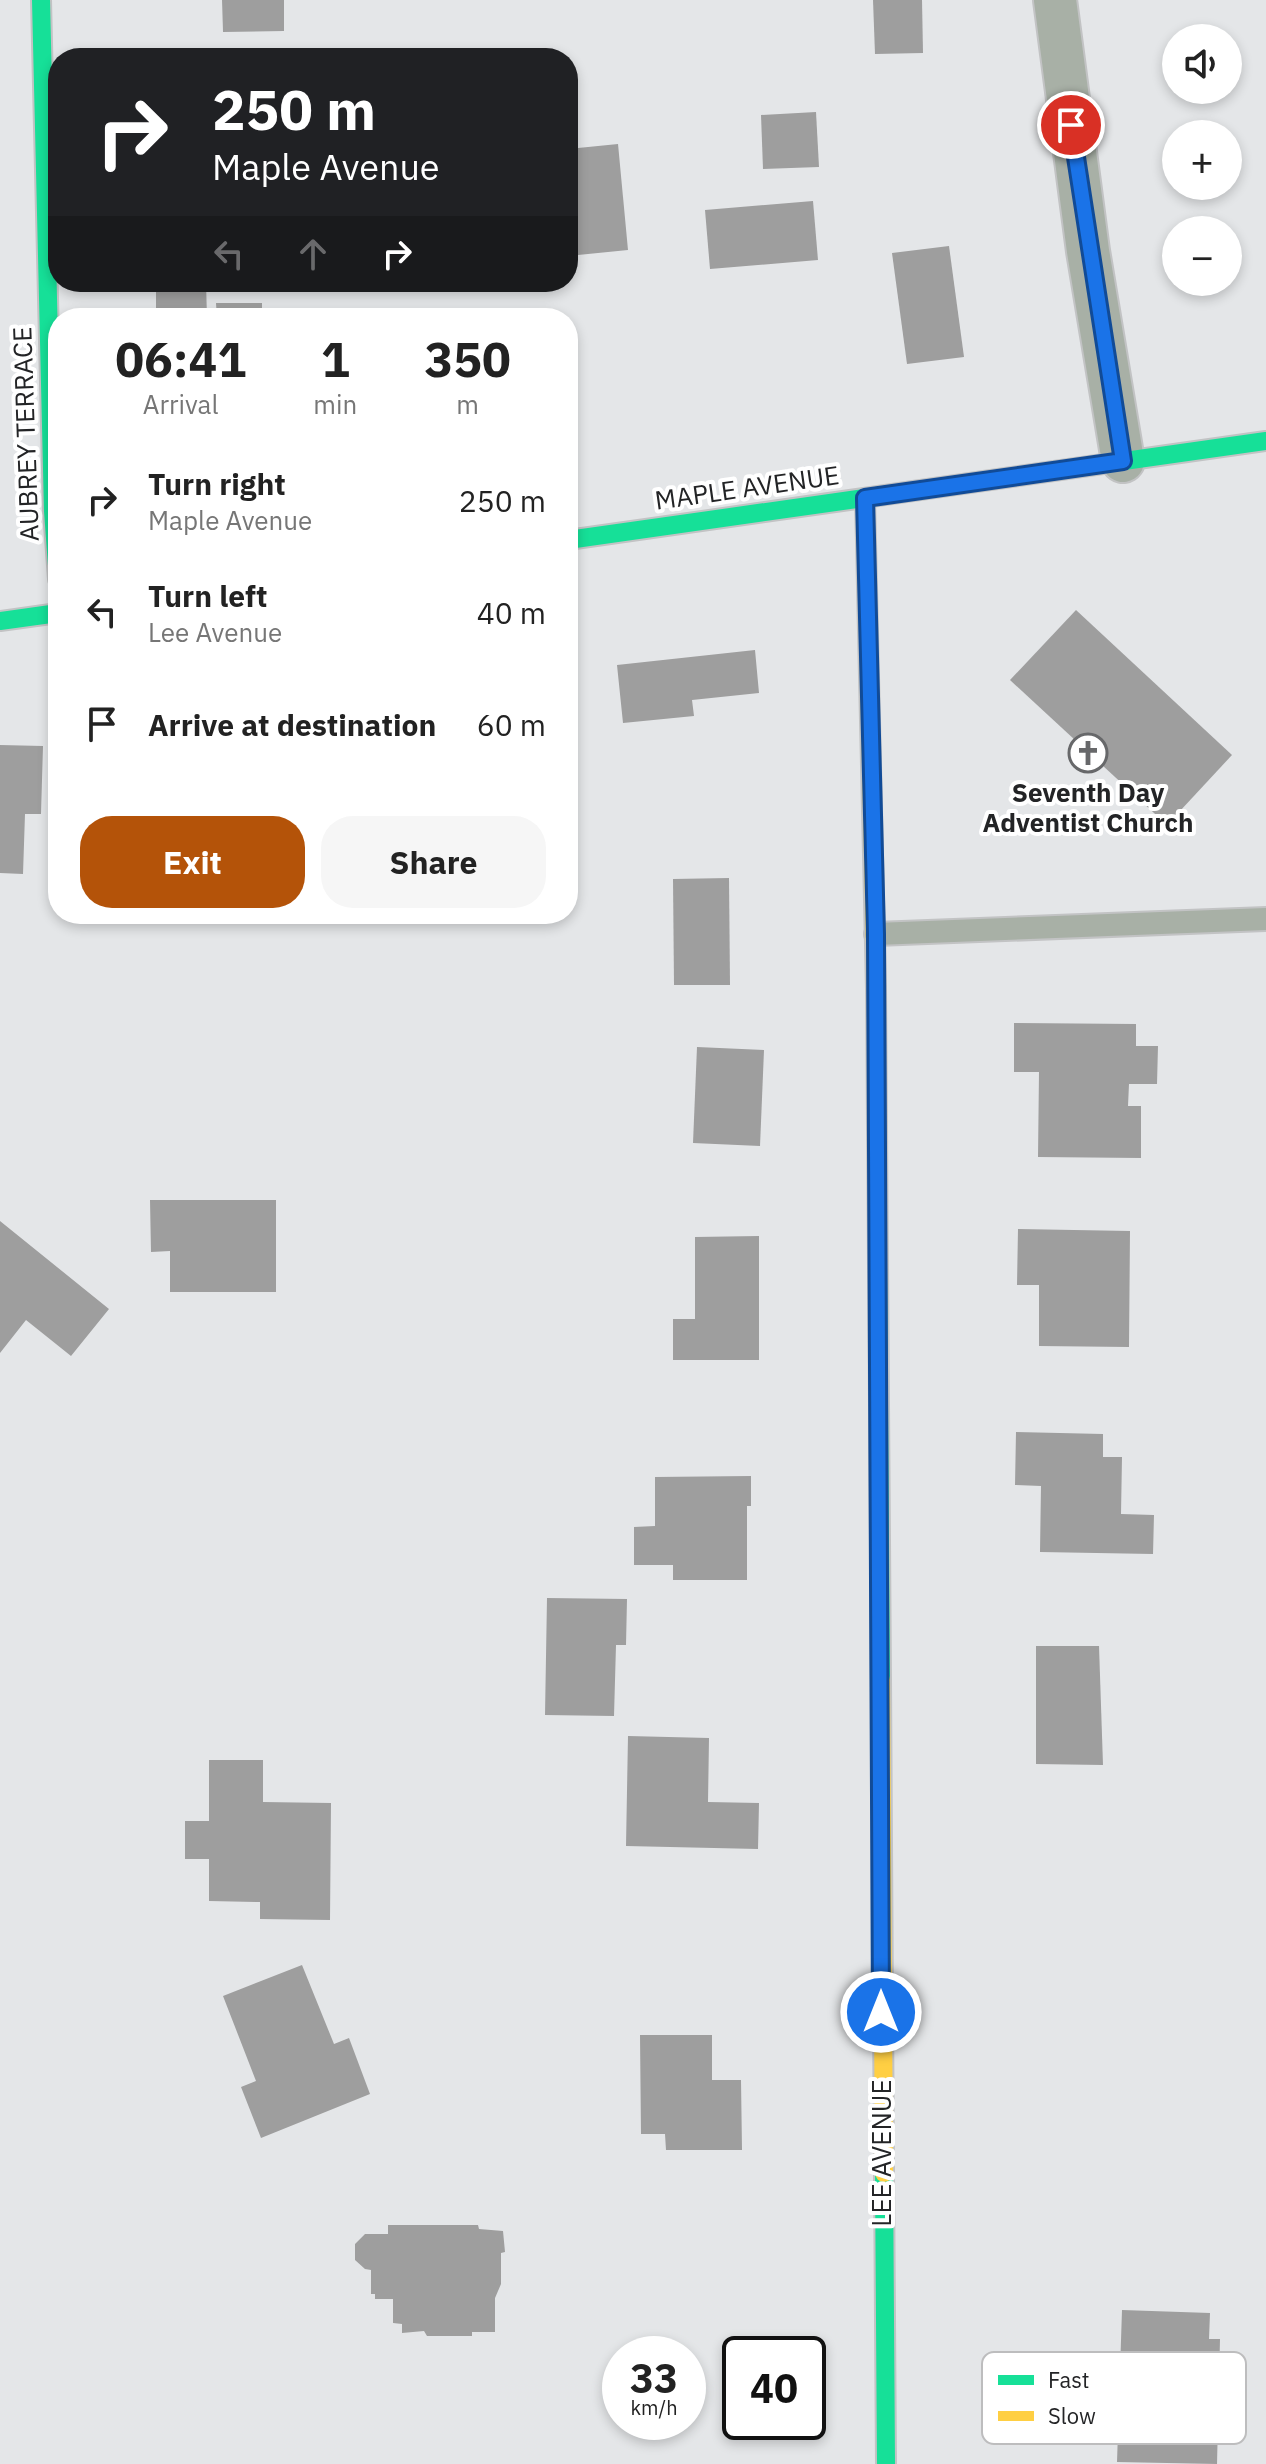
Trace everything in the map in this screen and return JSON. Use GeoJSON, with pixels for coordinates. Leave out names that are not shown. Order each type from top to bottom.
{"type":"FeatureCollection","features":[{"type":"Feature","properties":{"kind":"street","name":"AUBREY TERRACE"},"geometry":{"type":"LineString","coordinates":[[41,0],[48,283]]}},
{"type":"Feature","properties":{"kind":"street"},"geometry":{"type":"LineString","coordinates":[[1055,0],[1088,251],[1123,461]]}},
{"type":"Feature","properties":{"kind":"street","name":"MAPLE AVENUE"},"geometry":{"type":"LineString","coordinates":[[578,539],[1266,441]]}},
{"type":"Feature","properties":{"kind":"street","name":"LEE AVENUE"},"geometry":{"type":"LineString","coordinates":[[865,498],[876,934],[886,2464]]}},
{"type":"Feature","properties":{"kind":"street"},"geometry":{"type":"LineString","coordinates":[[0,621],[48,614]]}},
{"type":"Feature","properties":{"kind":"lane"},"geometry":{"type":"LineString","coordinates":[[876,934],[1266,919]]}},
{"type":"Feature","properties":{"kind":"building"},"geometry":{"type":"Polygon","coordinates":[[[222,0],[284,0],[284,31],[223,32],[222,0]]]}},
{"type":"Feature","properties":{"kind":"building"},"geometry":{"type":"Polygon","coordinates":[[[873,0],[922,0],[923,53],[875,54],[873,0]]]}},
{"type":"Feature","properties":{"kind":"building"},"geometry":{"type":"Polygon","coordinates":[[[816,112],[819,167],[763,169],[761,115],[816,112]]]}},
{"type":"Feature","properties":{"kind":"building"},"geometry":{"type":"Polygon","coordinates":[[[618,144],[628,250],[578,255],[578,148],[618,144]]]}},
{"type":"Feature","properties":{"kind":"building"},"geometry":{"type":"Polygon","coordinates":[[[813,201],[818,260],[710,269],[705,210],[813,201]]]}},
{"type":"Feature","properties":{"kind":"building"},"geometry":{"type":"Polygon","coordinates":[[[949,246],[964,357],[907,364],[892,253],[949,246]]]}},
{"type":"Feature","properties":{"kind":"building"},"geometry":{"type":"Polygon","coordinates":[[[156,292],[206,292],[207,308],[156,308],[156,292]]]}},
{"type":"Feature","properties":{"kind":"building"},"geometry":{"type":"Polygon","coordinates":[[[216,303],[262,303],[262,308],[216,308],[216,303]]]}},
{"type":"Feature","properties":{"kind":"building"},"geometry":{"type":"Polygon","coordinates":[[[1076,610],[1232,755],[1167,825],[1010,680],[1076,610]]]}},
{"type":"Feature","properties":{"kind":"building"},"geometry":{"type":"Polygon","coordinates":[[[755,650],[759,693],[692,700],[694,716],[623,723],[617,665],[755,650]]]}},
{"type":"Feature","properties":{"kind":"building"},"geometry":{"type":"Polygon","coordinates":[[[0,745],[43,746],[41,814],[25,814],[23,874],[0,873],[0,745]]]}},
{"type":"Feature","properties":{"kind":"building"},"geometry":{"type":"Polygon","coordinates":[[[729,878],[730,985],[674,985],[673,879],[729,878]]]}},
{"type":"Feature","properties":{"kind":"building"},"geometry":{"type":"Polygon","coordinates":[[[1014,1023],[1136,1024],[1136,1046],[1158,1046],[1157,1084],[1129,1084],[1128,1106],[1141,1106],[1141,1158],[1038,1157],[1039,1072],[1014,1072],[1014,1023]]]}},
{"type":"Feature","properties":{"kind":"building"},"geometry":{"type":"Polygon","coordinates":[[[697,1047],[764,1050],[760,1146],[693,1143],[697,1047]]]}},
{"type":"Feature","properties":{"kind":"building"},"geometry":{"type":"Polygon","coordinates":[[[150,1200],[276,1200],[276,1292],[170,1292],[170,1251],[151,1252],[150,1200]]]}},
{"type":"Feature","properties":{"kind":"building"},"geometry":{"type":"Polygon","coordinates":[[[0,1221],[109,1309],[71,1356],[26,1320],[0,1353],[0,1221]]]}},
{"type":"Feature","properties":{"kind":"building"},"geometry":{"type":"Polygon","coordinates":[[[1018,1229],[1130,1231],[1129,1347],[1039,1346],[1039,1285],[1017,1285],[1018,1229]]]}},
{"type":"Feature","properties":{"kind":"building"},"geometry":{"type":"Polygon","coordinates":[[[759,1236],[759,1360],[673,1360],[673,1319],[695,1319],[695,1237],[759,1236]]]}},
{"type":"Feature","properties":{"kind":"building"},"geometry":{"type":"Polygon","coordinates":[[[1016,1432],[1103,1434],[1103,1457],[1122,1457],[1121,1514],[1154,1515],[1153,1554],[1040,1552],[1041,1486],[1015,1485],[1016,1432]]]}},
{"type":"Feature","properties":{"kind":"building"},"geometry":{"type":"Polygon","coordinates":[[[751,1476],[751,1506],[747,1506],[747,1580],[673,1580],[673,1565],[634,1565],[634,1527],[655,1526],[655,1477],[751,1476]]]}},
{"type":"Feature","properties":{"kind":"building"},"geometry":{"type":"Polygon","coordinates":[[[547,1598],[627,1599],[626,1645],[616,1645],[614,1716],[545,1715],[547,1598]]]}},
{"type":"Feature","properties":{"kind":"building"},"geometry":{"type":"Polygon","coordinates":[[[1036,1646],[1099,1646],[1103,1765],[1036,1764],[1036,1646]]]}},
{"type":"Feature","properties":{"kind":"building"},"geometry":{"type":"Polygon","coordinates":[[[628,1736],[709,1738],[708,1802],[759,1803],[758,1849],[626,1846],[628,1736]]]}},
{"type":"Feature","properties":{"kind":"building"},"geometry":{"type":"Polygon","coordinates":[[[209,1760],[263,1760],[263,1802],[331,1803],[330,1920],[260,1919],[260,1902],[209,1901],[209,1859],[185,1859],[185,1821],[209,1821],[209,1760]]]}},
{"type":"Feature","properties":{"kind":"building"},"geometry":{"type":"Polygon","coordinates":[[[302,1965],[334,2044],[349,2038],[370,2094],[261,2138],[241,2087],[256,2081],[223,1996],[302,1965]]]}},
{"type":"Feature","properties":{"kind":"building"},"geometry":{"type":"Polygon","coordinates":[[[640,2035],[712,2035],[712,2080],[741,2080],[742,2150],[666,2150],[665,2134],[641,2134],[640,2035]]]}},
{"type":"Feature","properties":{"kind":"building"},"geometry":{"type":"Polygon","coordinates":[[[388,2225],[478,2225],[479,2229],[503,2231],[505,2252],[501,2253],[501,2284],[495,2298],[495,2332],[472,2332],[472,2336],[427,2336],[424,2331],[402,2333],[402,2324],[393,2323],[393,2299],[375,2299],[375,2294],[371,2294],[371,2270],[355,2260],[355,2244],[365,2234],[388,2234],[388,2225]]]}},
{"type":"Feature","properties":{"kind":"building"},"geometry":{"type":"Polygon","coordinates":[[[1122,2310],[1210,2313],[1209,2339],[1220,2339],[1220,2352],[1121,2352],[1122,2310]]]}},
{"type":"Feature","properties":{"kind":"building"},"geometry":{"type":"Polygon","coordinates":[[[1118,2444],[1217,2444],[1217,2464],[1117,2462],[1118,2444]]]}},
{"type":"Feature","properties":{"kind":"traffic: fast"},"geometry":{"type":"LineString","coordinates":[[41,0],[48,308]]}},
{"type":"Feature","properties":{"kind":"traffic: fast"},"geometry":{"type":"LineString","coordinates":[[578,539],[1266,441]]}},
{"type":"Feature","properties":{"kind":"traffic: fast"},"geometry":{"type":"LineString","coordinates":[[0,621],[48,614]]}},
{"type":"Feature","properties":{"kind":"traffic: fast"},"geometry":{"type":"LineString","coordinates":[[876,989],[881,1680]]}},
{"type":"Feature","properties":{"kind":"traffic: fast"},"geometry":{"type":"LineString","coordinates":[[884,2173],[886,2464]]}},
{"type":"Feature","properties":{"kind":"traffic: slow"},"geometry":{"type":"LineString","coordinates":[[865,498],[876,989]]}},
{"type":"Feature","properties":{"kind":"traffic: slow"},"geometry":{"type":"LineString","coordinates":[[881,1680],[884,2173]]}},
{"type":"Feature","properties":{"kind":"place","name":"Seventh Day Adventist Church"},"geometry":{"type":"Point","coordinates":[1088,753]}},
{"type":"Feature","properties":{"kind":"route"},"geometry":{"type":"LineString","coordinates":[[881,2012],[876,934],[865,498],[1123,461],[1071,125]]}}]}
